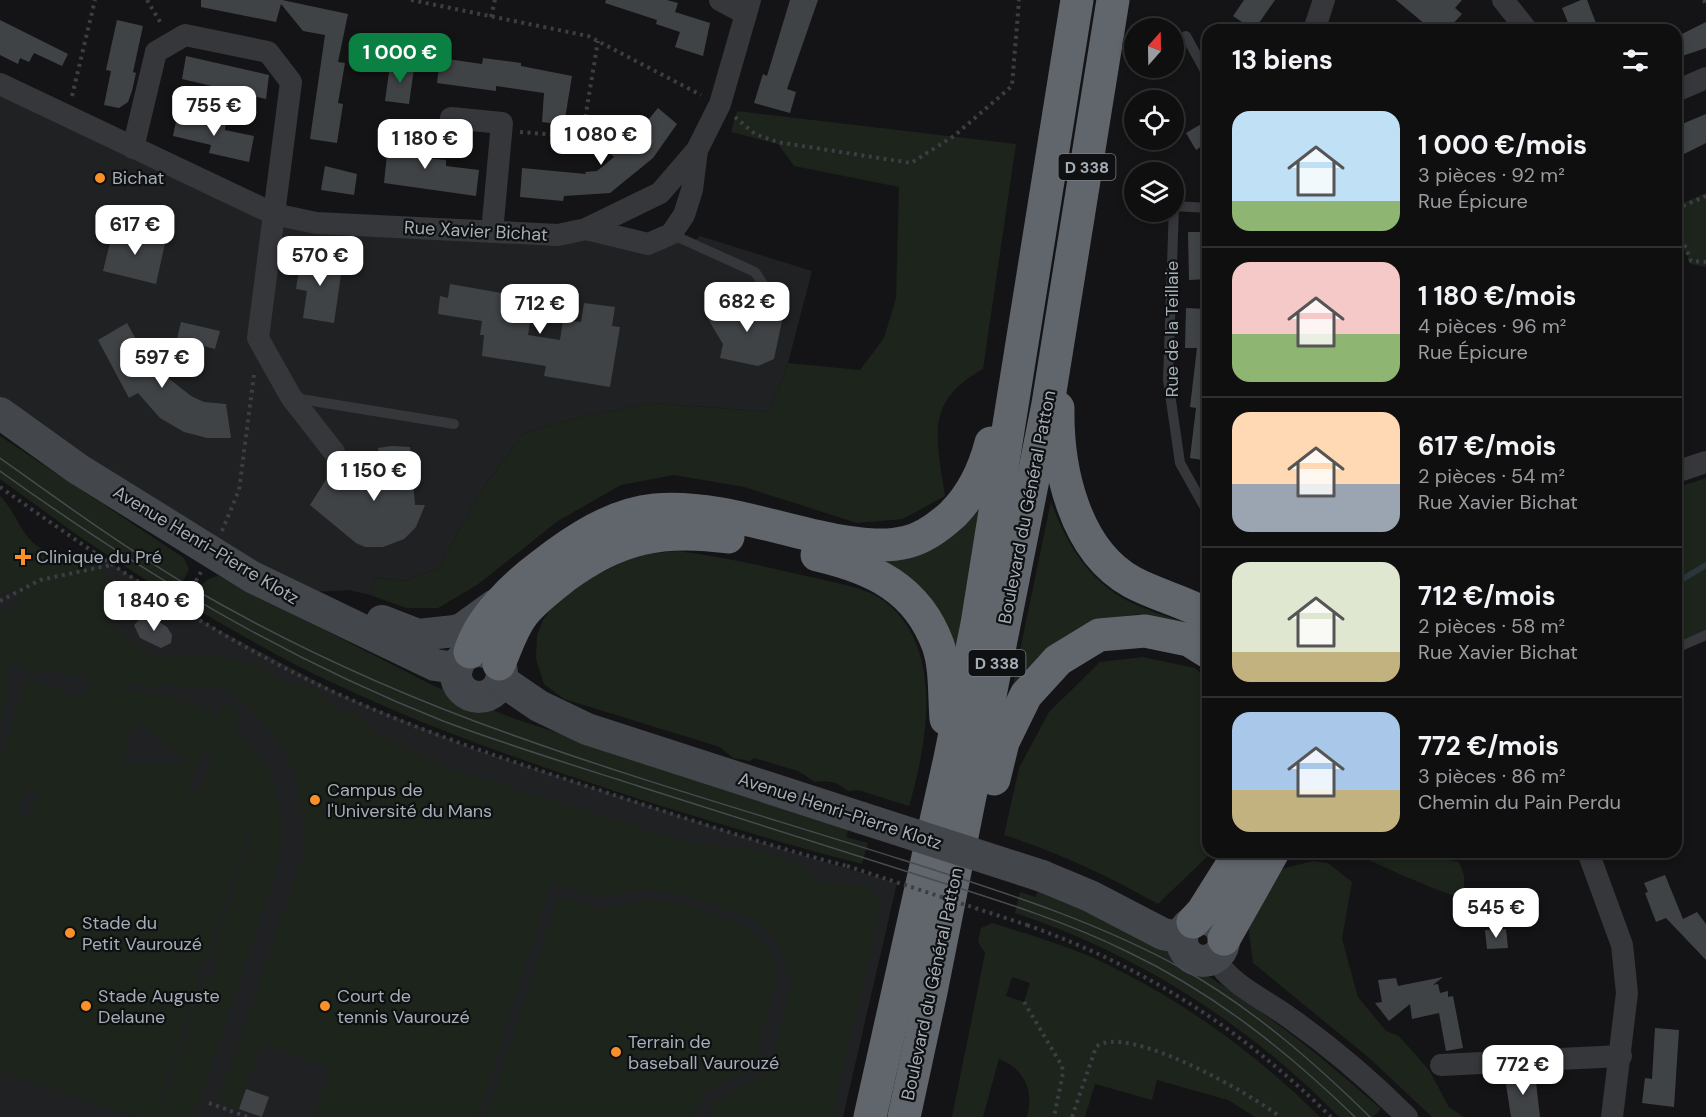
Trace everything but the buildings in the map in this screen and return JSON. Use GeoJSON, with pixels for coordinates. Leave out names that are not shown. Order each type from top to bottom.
{"type":"FeatureCollection","features":[{"type":"Feature","properties":{"kind":"highway","name":"Boulevard du Général Patton"},"geometry":{"type":"LineString","coordinates":[[870,1117],[950,758],[976,624],[1077,0]]}},
{"type":"Feature","properties":{"kind":"highway","name":"Boulevard du Général Patton"},"geometry":{"type":"LineString","coordinates":[[904,1117],[932,993],[1060,334],[1113,0]]}},
{"type":"Feature","properties":{"kind":"highway","name":"D 338"},"geometry":{"type":"LineString","coordinates":[[506,598],[532,573],[584,537],[624,517],[654,510],[710,513],[860,544],[907,542],[944,522],[968,497],[979,480],[989,452],[1001,401],[1039,178],[1057,134]]}},
{"type":"Feature","properties":{"kind":"highway","name":"D 338"},"geometry":{"type":"LineString","coordinates":[[1060,334],[1058,423],[1069,499],[1085,535],[1107,564],[1131,582],[1202,612]]}},
{"type":"Feature","properties":{"kind":"highway","name":"D 338"},"geometry":{"type":"LineString","coordinates":[[482,666],[508,638],[523,613],[538,598],[587,560],[630,540],[660,533],[705,534],[754,541],[824,557],[873,572],[914,601],[938,646],[943,672],[950,758]]}},
{"type":"Feature","properties":{"kind":"highway"},"geometry":{"type":"LineString","coordinates":[[482,666],[483,628],[506,598]]}},
{"type":"Feature","properties":{"kind":"highway","name":"D 338"},"geometry":{"type":"LineString","coordinates":[[932,993],[954,949],[1003,742],[1026,695],[1058,660],[1099,635],[1145,631],[1189,640],[1202,648]]}},
{"type":"Feature","properties":{"kind":"highway"},"geometry":{"type":"LineString","coordinates":[[1187,930],[1203,911],[1236,858]]}},
{"type":"Feature","properties":{"kind":"highway"},"geometry":{"type":"LineString","coordinates":[[1220,949],[1270,858]]}},
{"type":"Feature","properties":{"kind":"street"},"geometry":{"type":"LineString","coordinates":[[720,0],[748,7]]}},
{"type":"Feature","properties":{"kind":"street"},"geometry":{"type":"LineString","coordinates":[[1316,24],[1324,0]]}},
{"type":"Feature","properties":{"kind":"street"},"geometry":{"type":"LineString","coordinates":[[1503,0],[1522,24]]}},
{"type":"Feature","properties":{"kind":"street","name":"Rue Xavier Bichat"},"geometry":{"type":"LineString","coordinates":[[0,84],[274,214],[316,223],[558,235],[586,229],[660,193],[697,150],[720,104],[748,7]]}},
{"type":"Feature","properties":{"kind":"street"},"geometry":{"type":"LineString","coordinates":[[133,148],[156,52],[185,35],[268,52],[291,82],[258,339],[291,397],[334,452]]}},
{"type":"Feature","properties":{"kind":"street"},"geometry":{"type":"LineString","coordinates":[[1682,88],[1706,78]]}},
{"type":"Feature","properties":{"kind":"street"},"geometry":{"type":"LineString","coordinates":[[451,118],[502,123],[492,232]]}},
{"type":"Feature","properties":{"kind":"street","name":"Rue Xavier Bichat"},"geometry":{"type":"LineString","coordinates":[[586,229],[648,244],[670,234],[684,215],[693,190],[697,150]]}},
{"type":"Feature","properties":{"kind":"street","name":"Avenue Henri-Pierre Klotz"},"geometry":{"type":"LineString","coordinates":[[0,413],[78,469],[212,553],[283,594],[435,664],[482,666],[539,706],[587,729],[1042,876],[1090,896],[1163,934],[1187,930],[1207,920],[1213,922],[1222,932],[1220,949],[1223,971],[1291,1018],[1350,1065],[1407,1117]]}},
{"type":"Feature","properties":{"kind":"street"},"geometry":{"type":"LineString","coordinates":[[1682,470],[1706,462]]}},
{"type":"Feature","properties":{"kind":"street"},"geometry":{"type":"LineString","coordinates":[[283,594],[370,616],[418,635],[462,629],[506,598]]}},
{"type":"Feature","properties":{"kind":"street"},"geometry":{"type":"LineString","coordinates":[[1590,858],[1622,945],[1627,993],[1612,1117]]}},
{"type":"Feature","properties":{"kind":"street"},"geometry":{"type":"LineString","coordinates":[[1441,1065],[1621,1056]]}},
{"type":"Feature","properties":{"kind":"lane"},"geometry":{"type":"LineString","coordinates":[[1186,36],[1202,65]]}},
{"type":"Feature","properties":{"kind":"lane","name":"Rue de la Teillaie"},"geometry":{"type":"LineString","coordinates":[[1202,208],[1174,206],[1168,380],[1180,463],[1202,502]]}},
{"type":"Feature","properties":{"kind":"lane"},"geometry":{"type":"LineString","coordinates":[[670,234],[755,272],[776,304]]}},
{"type":"Feature","properties":{"kind":"lane"},"geometry":{"type":"LineString","coordinates":[[291,397],[454,424]]}},
{"type":"Feature","properties":{"kind":"lane"},"geometry":{"type":"LineString","coordinates":[[1682,645],[1706,635]]}},
{"type":"Feature","properties":{"kind":"path"},"geometry":{"type":"LineString","coordinates":[[67,117],[94,0]]}},
{"type":"Feature","properties":{"kind":"path"},"geometry":{"type":"LineString","coordinates":[[147,0],[173,42]]}},
{"type":"Feature","properties":{"kind":"path"},"geometry":{"type":"LineString","coordinates":[[411,0],[588,36],[720,104],[755,134],[777,142],[911,163],[954,136],[1012,86],[1019,0]]}},
{"type":"Feature","properties":{"kind":"path"},"geometry":{"type":"LineString","coordinates":[[491,17],[495,0]]}},
{"type":"Feature","properties":{"kind":"path"},"geometry":{"type":"LineString","coordinates":[[1704,0],[1706,6]]}},
{"type":"Feature","properties":{"kind":"path"},"geometry":{"type":"LineString","coordinates":[[501,131],[582,137],[598,41]]}},
{"type":"Feature","properties":{"kind":"path"},"geometry":{"type":"LineString","coordinates":[[1682,206],[1706,196]]}},
{"type":"Feature","properties":{"kind":"path"},"geometry":{"type":"LineString","coordinates":[[1682,239],[1691,261],[1706,262]]}},
{"type":"Feature","properties":{"kind":"path"},"geometry":{"type":"LineString","coordinates":[[227,521],[239,490],[258,339]]}},
{"type":"Feature","properties":{"kind":"path"},"geometry":{"type":"LineString","coordinates":[[0,487],[111,565],[181,607],[344,696],[474,749],[785,850],[847,866],[1028,925],[1092,949],[1172,991],[1269,1059],[1331,1117]]}},
{"type":"Feature","properties":{"kind":"path"},"geometry":{"type":"LineString","coordinates":[[181,607],[212,553]]}},
{"type":"Feature","properties":{"kind":"path"},"geometry":{"type":"LineString","coordinates":[[0,601],[40,580],[111,565]]}},
{"type":"Feature","properties":{"kind":"path"},"geometry":{"type":"LineString","coordinates":[[1024,1002],[1064,1073],[1054,1117]]}},
{"type":"Feature","properties":{"kind":"path"},"geometry":{"type":"LineString","coordinates":[[1072,1117],[1096,1047],[1100,1044],[1120,1042],[1148,1047],[1258,1100],[1280,1117]]}},
{"type":"Feature","properties":{"kind":"path"},"geometry":{"type":"LineString","coordinates":[[209,1103],[247,1117]]}},
{"type":"Feature","properties":{"kind":"shaded area"},"geometry":{"type":"Polygon","coordinates":[[[0,84],[274,214],[671,234],[692,243],[700,236],[812,271],[788,363],[770,412],[652,403],[572,419],[523,434],[483,488],[438,568],[406,581],[375,578],[370,595],[348,590],[283,594],[0,413],[0,84]]]}},
{"type":"Feature","properties":{"kind":"shaded area"},"geometry":{"type":"Polygon","coordinates":[[[737,111],[1016,144],[983,369],[964,382],[951,395],[942,409],[938,439],[945,496],[903,519],[857,523],[744,487],[674,475],[621,485],[558,521],[477,585],[438,608],[406,608],[370,595],[375,578],[406,581],[438,568],[483,488],[523,434],[572,419],[652,403],[770,412],[788,363],[860,370],[884,338],[896,298],[899,187],[794,166],[778,144],[731,132],[737,111]]]}},
{"type":"Feature","properties":{"kind":"shaded area"},"geometry":{"type":"Polygon","coordinates":[[[1706,193],[1706,267],[1691,264],[1682,245],[1682,203],[1706,193]]]}},
{"type":"Feature","properties":{"kind":"shaded area"},"geometry":{"type":"Polygon","coordinates":[[[0,436],[184,558],[189,569],[175,599],[80,537],[0,479],[0,436]]]}},
{"type":"Feature","properties":{"kind":"shaded area"},"geometry":{"type":"Polygon","coordinates":[[[1706,478],[1706,630],[1682,640],[1682,486],[1706,478]]]}},
{"type":"Feature","properties":{"kind":"shaded area"},"geometry":{"type":"Polygon","coordinates":[[[987,493],[957,658],[875,557],[987,493]]]}},
{"type":"Feature","properties":{"kind":"shaded area","name":"Campus de l'Université du Mans"},"geometry":{"type":"Polygon","coordinates":[[[0,496],[27,536],[39,547],[91,563],[106,575],[112,586],[117,587],[106,620],[141,650],[162,657],[220,656],[256,664],[283,682],[312,688],[334,708],[354,711],[374,733],[450,769],[681,841],[762,851],[800,864],[817,881],[874,886],[870,896],[882,899],[832,1117],[709,1117],[713,1102],[770,1070],[791,981],[775,937],[750,917],[674,892],[639,890],[596,897],[551,882],[478,1117],[314,1117],[331,1068],[262,1044],[239,1109],[218,1101],[304,853],[304,832],[295,778],[280,746],[256,714],[226,689],[211,686],[184,688],[176,682],[168,687],[161,684],[153,689],[130,684],[117,690],[169,696],[193,704],[217,717],[224,702],[240,712],[234,728],[260,757],[269,772],[280,805],[282,823],[280,861],[200,1101],[192,1117],[135,1117],[0,1072],[0,758],[27,678],[80,697],[88,694],[85,692],[89,684],[87,676],[70,677],[51,669],[37,671],[33,675],[15,665],[5,672],[8,703],[0,724],[0,613],[21,604],[14,590],[0,596],[0,496]],[[137,723],[126,742],[123,763],[188,763],[188,758],[182,757],[137,723]],[[203,752],[186,788],[197,794],[215,757],[203,752]],[[27,788],[18,814],[29,818],[38,792],[27,788]],[[248,836],[206,963],[200,962],[196,974],[201,977],[159,1106],[163,1106],[205,978],[213,980],[217,968],[210,964],[252,837],[248,836]]]}},
{"type":"Feature","properties":{"kind":"shaded area"},"geometry":{"type":"Polygon","coordinates":[[[1051,501],[1071,546],[1102,584],[1138,606],[1196,626],[1138,614],[1093,621],[1010,699],[1051,501]]]}},
{"type":"Feature","properties":{"kind":"shaded area","name":"Campus de l'Université du Mans"},"geometry":{"type":"Polygon","coordinates":[[[0,525],[60,567],[101,557],[213,627],[344,696],[474,749],[785,850],[897,883],[843,1117],[0,1117],[0,525]]]}},
{"type":"Feature","properties":{"kind":"shaded area"},"geometry":{"type":"Polygon","coordinates":[[[677,551],[712,556],[844,584],[872,594],[888,604],[906,624],[917,647],[924,672],[925,727],[916,781],[909,806],[858,790],[848,791],[832,782],[815,782],[798,771],[754,758],[750,761],[733,758],[720,747],[564,699],[544,684],[536,659],[537,635],[543,620],[556,601],[593,577],[636,555],[677,551]]]}},
{"type":"Feature","properties":{"kind":"shaded area"},"geometry":{"type":"Polygon","coordinates":[[[219,576],[434,686],[515,719],[849,827],[846,837],[868,843],[862,864],[750,833],[600,786],[484,746],[370,700],[296,665],[189,605],[197,590],[204,583],[219,576]]]}},
{"type":"Feature","properties":{"kind":"shaded area"},"geometry":{"type":"Polygon","coordinates":[[[1143,657],[1195,668],[1202,675],[1202,858],[1206,858],[1158,904],[1083,866],[1004,835],[1019,768],[1049,712],[1100,662],[1143,657]]]}},
{"type":"Feature","properties":{"kind":"shaded area"},"geometry":{"type":"Polygon","coordinates":[[[1366,858],[1428,858],[1459,862],[1464,875],[1464,893],[1457,897],[1366,858]]]}},
{"type":"Feature","properties":{"kind":"shaded area"},"geometry":{"type":"Polygon","coordinates":[[[1313,861],[1328,863],[1352,882],[1342,939],[1358,997],[1386,1031],[1399,1036],[1429,1070],[1449,1107],[1464,1117],[1432,1117],[1368,1057],[1253,963],[1248,925],[1277,870],[1313,861]]]}},
{"type":"Feature","properties":{"kind":"shaded area"},"geometry":{"type":"Polygon","coordinates":[[[1038,890],[1133,932],[1220,983],[1302,1043],[1381,1109],[1373,1117],[1339,1117],[1267,1051],[1229,1022],[1189,996],[1105,949],[1015,913],[1020,892],[1036,897],[1038,890]]]}},
{"type":"Feature","properties":{"kind":"shaded area"},"geometry":{"type":"Polygon","coordinates":[[[558,896],[599,910],[647,899],[678,903],[729,919],[747,928],[765,945],[776,965],[777,978],[752,1068],[702,1094],[695,1117],[487,1117],[558,896]]]}},
{"type":"Feature","properties":{"kind":"shaded area"},"geometry":{"type":"Polygon","coordinates":[[[992,923],[1033,936],[1087,955],[1130,976],[1189,1010],[1244,1050],[1320,1117],[1255,1117],[1228,1100],[1157,1080],[1152,1100],[1095,1084],[1085,1117],[1027,1117],[1029,1098],[1025,1082],[1015,1069],[999,1059],[983,1117],[952,1117],[985,953],[978,942],[981,928],[992,923]],[[1012,977],[1006,996],[1024,1002],[1030,983],[1012,977]]]}},
{"type":"Feature","properties":{"kind":"waterway"},"geometry":{"type":"LineString","coordinates":[[1682,579],[1706,565]]}},
{"type":"Feature","properties":{"kind":"tram line"},"geometry":{"type":"LineString","coordinates":[[0,458],[167,573],[268,630],[346,668],[466,718],[605,767],[1011,895],[1081,921],[1149,952],[1183,969],[1234,1001],[1304,1056],[1370,1117]]}},
{"type":"Feature","properties":{"kind":"tram line"},"geometry":{"type":"LineString","coordinates":[[0,471],[159,578],[269,640],[383,696],[443,721],[516,747],[1015,906],[1072,927],[1128,952],[1190,986],[1248,1025],[1303,1069],[1355,1117]]}},
{"type":"Feature","properties":{"kind":"place","name":"Bichat"},"geometry":{"type":"Point","coordinates":[100,178]}},
{"type":"Feature","properties":{"kind":"place","name":"Clinique du Pré"},"geometry":{"type":"Point","coordinates":[23,557]}},
{"type":"Feature","properties":{"kind":"place","name":"Campus de l'Université du Mans"},"geometry":{"type":"Point","coordinates":[315,800]}},
{"type":"Feature","properties":{"kind":"place","name":"Stade du Petit Vaurouzé"},"geometry":{"type":"Point","coordinates":[70,933]}},
{"type":"Feature","properties":{"kind":"place","name":"Stade Auguste Delaune"},"geometry":{"type":"Point","coordinates":[86,1006]}},
{"type":"Feature","properties":{"kind":"place","name":"Court de tennis Vaurouzé"},"geometry":{"type":"Point","coordinates":[325,1006]}},
{"type":"Feature","properties":{"kind":"place","name":"Terrain de baseball Vaurouzé"},"geometry":{"type":"Point","coordinates":[616,1052]}}]}
